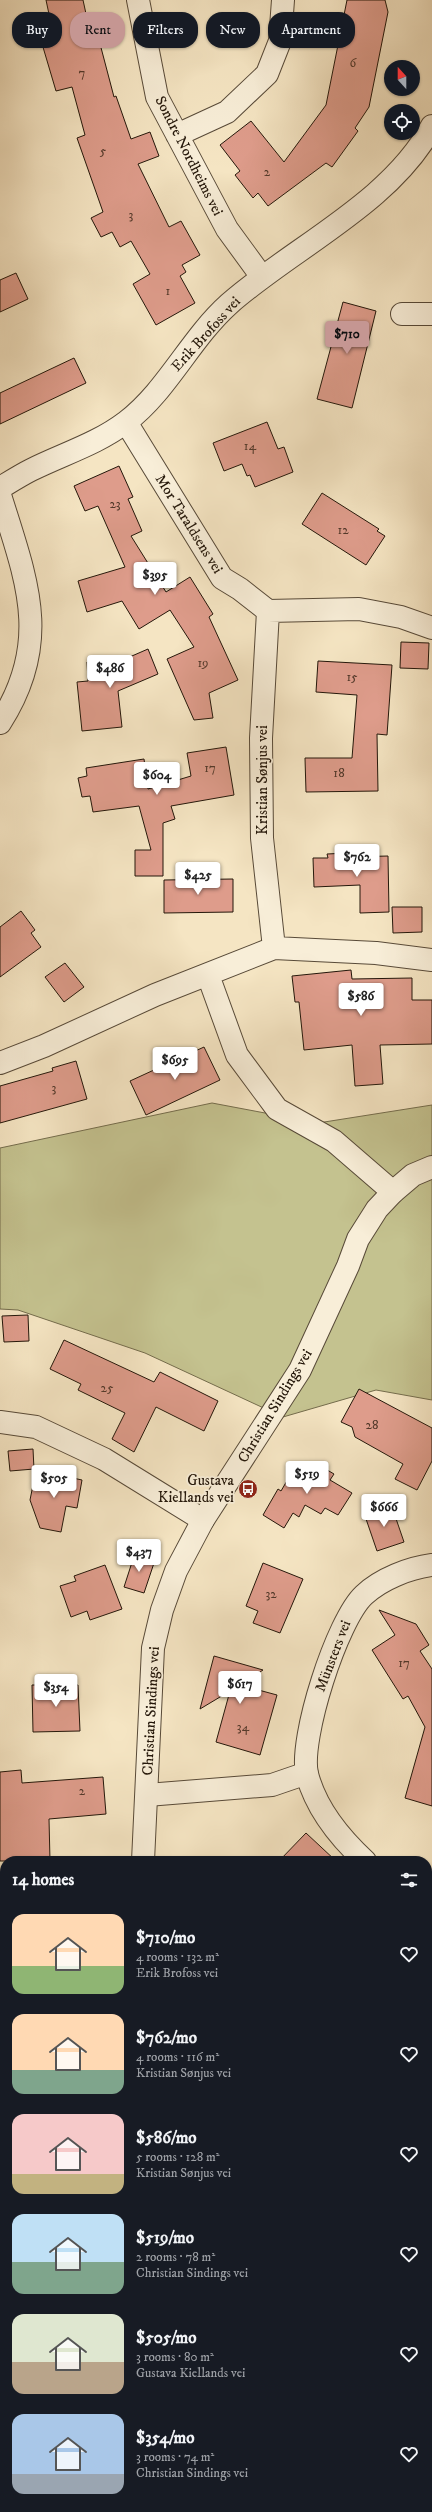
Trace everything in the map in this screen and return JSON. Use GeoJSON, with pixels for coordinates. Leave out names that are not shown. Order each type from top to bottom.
{"type":"FeatureCollection","features":[{"type":"Feature","properties":{"kind":"street","name":"Sondre Nordheims vei"},"geometry":{"type":"LineString","coordinates":[[138,0],[157,97],[227,229],[262,277]]}},
{"type":"Feature","properties":{"kind":"street"},"geometry":{"type":"LineString","coordinates":[[177,135],[227,112],[267,74],[280,41],[283,0]]}},
{"type":"Feature","properties":{"kind":"street","name":"Erik Brofoss vei"},"geometry":{"type":"LineString","coordinates":[[0,488],[32,470],[95,443],[126,422],[146,403],[193,344],[228,305],[262,277],[316,240],[380,188],[410,159],[431,131]]}},
{"type":"Feature","properties":{"kind":"street"},"geometry":{"type":"LineString","coordinates":[[402,314],[432,314]]}},
{"type":"Feature","properties":{"kind":"street","name":"Mor Taraldsens vei"},"geometry":{"type":"LineString","coordinates":[[126,422],[222,578],[240,589],[268,611]]}},
{"type":"Feature","properties":{"kind":"street"},"geometry":{"type":"LineString","coordinates":[[0,496],[28,589],[31,623],[30,647],[24,674],[9,708],[0,723]]}},
{"type":"Feature","properties":{"kind":"street"},"geometry":{"type":"LineString","coordinates":[[268,611],[359,609],[401,617],[432,628]]}},
{"type":"Feature","properties":{"kind":"street","name":"Kristian Sønjus vei"},"geometry":{"type":"LineString","coordinates":[[268,611],[261,738],[262,838],[274,948]]}},
{"type":"Feature","properties":{"kind":"street"},"geometry":{"type":"LineString","coordinates":[[0,1063],[44,1046],[155,995],[208,976],[274,948],[376,953],[432,960]]}},
{"type":"Feature","properties":{"kind":"street"},"geometry":{"type":"LineString","coordinates":[[208,976],[237,1055],[277,1108],[334,1141],[393,1192]]}},
{"type":"Feature","properties":{"kind":"street","name":"Christian Sindings vei"},"geometry":{"type":"LineString","coordinates":[[143,1856],[153,1648],[162,1610],[176,1571],[203,1520],[300,1370],[348,1266],[358,1239],[377,1209],[393,1192],[413,1175],[432,1167]]}},
{"type":"Feature","properties":{"kind":"street"},"geometry":{"type":"LineString","coordinates":[[0,1422],[36,1427],[104,1459],[203,1520]]}},
{"type":"Feature","properties":{"kind":"street","name":"Münsters vei"},"geometry":{"type":"LineString","coordinates":[[360,1856],[343,1841],[330,1823],[320,1806],[307,1773],[309,1747],[318,1695],[347,1616],[364,1595],[402,1572],[432,1565]]}},
{"type":"Feature","properties":{"kind":"street"},"geometry":{"type":"LineString","coordinates":[[147,1795],[272,1785],[307,1773]]}},
{"type":"Feature","properties":{"kind":"shaded area"},"geometry":{"type":"Polygon","coordinates":[[[212,1103],[318,1123],[432,1105],[432,1400],[376,1390],[283,1417],[145,1353],[18,1310],[0,1309],[0,1148],[212,1103]]]}},
{"type":"Feature","properties":{"kind":"building"},"geometry":{"type":"Polygon","coordinates":[[[46,0],[83,0],[86,12],[70,12],[70,48],[101,48],[114,97],[116,96],[131,139],[150,132],[159,156],[138,164],[169,227],[181,221],[200,255],[182,265],[186,272],[180,276],[195,303],[156,325],[133,284],[150,274],[131,241],[120,247],[112,232],[101,237],[91,218],[103,212],[77,138],[85,135],[72,87],[56,91],[43,48],[62,48],[62,12],[49,12],[46,0]]]}},
{"type":"Feature","properties":{"kind":"building"},"geometry":{"type":"Polygon","coordinates":[[[347,0],[385,0],[388,12],[369,107],[355,128],[358,131],[332,167],[326,163],[268,206],[258,193],[253,198],[235,175],[240,171],[220,145],[251,121],[284,162],[326,105],[337,48],[355,48],[355,12],[345,12],[347,0]]]}},
{"type":"Feature","properties":{"kind":"building"},"geometry":{"type":"Polygon","coordinates":[[[16,273],[28,299],[0,312],[0,280],[16,273]]]}},
{"type":"Feature","properties":{"kind":"building"},"geometry":{"type":"Polygon","coordinates":[[[343,302],[376,311],[352,408],[317,399],[343,302]]]}},
{"type":"Feature","properties":{"kind":"building"},"geometry":{"type":"Polygon","coordinates":[[[74,358],[86,383],[0,424],[0,393],[74,358]]]}},
{"type":"Feature","properties":{"kind":"building"},"geometry":{"type":"Polygon","coordinates":[[[267,422],[278,449],[284,447],[293,472],[255,487],[250,475],[247,476],[242,464],[224,471],[213,443],[267,422]]]}},
{"type":"Feature","properties":{"kind":"building"},"geometry":{"type":"Polygon","coordinates":[[[119,466],[133,497],[128,499],[142,531],[131,536],[166,592],[190,577],[213,614],[209,617],[238,680],[209,693],[213,718],[194,720],[167,659],[194,647],[170,610],[139,629],[122,601],[87,612],[78,581],[125,567],[98,506],[85,511],[74,486],[119,466]]]}},
{"type":"Feature","properties":{"kind":"building"},"geometry":{"type":"Polygon","coordinates":[[[322,493],[379,529],[377,531],[385,536],[366,565],[302,524],[322,493]]]}},
{"type":"Feature","properties":{"kind":"building"},"geometry":{"type":"Polygon","coordinates":[[[401,642],[429,643],[428,669],[400,668],[401,642]]]}},
{"type":"Feature","properties":{"kind":"building"},"geometry":{"type":"Polygon","coordinates":[[[148,649],[158,674],[118,691],[122,727],[82,731],[77,682],[88,681],[87,662],[125,659],[148,649]]]}},
{"type":"Feature","properties":{"kind":"building"},"geometry":{"type":"Polygon","coordinates":[[[318,661],[392,665],[387,735],[377,734],[378,791],[306,792],[305,758],[352,758],[357,695],[316,692],[318,661]]]}},
{"type":"Feature","properties":{"kind":"building"},"geometry":{"type":"Polygon","coordinates":[[[226,747],[234,795],[171,806],[175,819],[163,823],[163,876],[135,876],[135,850],[151,850],[139,806],[93,812],[90,796],[82,797],[78,778],[87,776],[86,768],[144,759],[148,789],[191,776],[187,753],[226,747]]]}},
{"type":"Feature","properties":{"kind":"building"},"geometry":{"type":"Polygon","coordinates":[[[348,853],[348,857],[388,856],[389,912],[360,913],[360,885],[314,887],[313,858],[328,858],[327,854],[348,853]]]}},
{"type":"Feature","properties":{"kind":"building"},"geometry":{"type":"Polygon","coordinates":[[[233,879],[233,912],[164,913],[164,880],[233,879]]]}},
{"type":"Feature","properties":{"kind":"building"},"geometry":{"type":"Polygon","coordinates":[[[392,907],[422,907],[422,932],[393,933],[392,907]]]}},
{"type":"Feature","properties":{"kind":"building"},"geometry":{"type":"Polygon","coordinates":[[[21,911],[35,930],[31,933],[41,947],[0,977],[0,927],[21,911]]]}},
{"type":"Feature","properties":{"kind":"building"},"geometry":{"type":"Polygon","coordinates":[[[65,963],[84,987],[64,1002],[45,977],[65,963]]]}},
{"type":"Feature","properties":{"kind":"building"},"geometry":{"type":"Polygon","coordinates":[[[351,970],[352,979],[412,978],[412,1000],[432,1000],[432,1044],[380,1045],[383,1084],[355,1086],[352,1045],[304,1050],[299,1002],[295,1002],[292,976],[351,970]]]}},
{"type":"Feature","properties":{"kind":"building"},"geometry":{"type":"Polygon","coordinates":[[[204,1047],[220,1080],[146,1115],[130,1081],[204,1047]]]}},
{"type":"Feature","properties":{"kind":"building"},"geometry":{"type":"Polygon","coordinates":[[[76,1061],[87,1099],[0,1123],[0,1086],[53,1071],[52,1068],[76,1061]]]}},
{"type":"Feature","properties":{"kind":"building"},"geometry":{"type":"Polygon","coordinates":[[[28,1315],[29,1341],[4,1342],[2,1316],[28,1315]]]}},
{"type":"Feature","properties":{"kind":"building"},"geometry":{"type":"Polygon","coordinates":[[[64,1340],[154,1382],[160,1372],[218,1401],[204,1431],[156,1407],[134,1452],[112,1439],[125,1413],[78,1390],[81,1384],[50,1369],[64,1340]]]}},
{"type":"Feature","properties":{"kind":"building"},"geometry":{"type":"Polygon","coordinates":[[[359,1389],[432,1428],[432,1461],[417,1490],[395,1479],[403,1464],[355,1437],[352,1427],[341,1422],[359,1389]]]}},
{"type":"Feature","properties":{"kind":"building"},"geometry":{"type":"Polygon","coordinates":[[[33,1449],[34,1469],[10,1471],[8,1451],[33,1449]]]}},
{"type":"Feature","properties":{"kind":"building"},"geometry":{"type":"Polygon","coordinates":[[[317,1464],[334,1474],[330,1480],[352,1493],[338,1515],[325,1508],[321,1514],[305,1505],[299,1517],[293,1513],[284,1528],[263,1515],[278,1489],[281,1491],[295,1467],[306,1473],[309,1467],[314,1470],[317,1464]]]}},
{"type":"Feature","properties":{"kind":"building"},"geometry":{"type":"Polygon","coordinates":[[[36,1470],[82,1480],[77,1508],[66,1506],[61,1532],[40,1528],[30,1500],[36,1470]]]}},
{"type":"Feature","properties":{"kind":"building"},"geometry":{"type":"Polygon","coordinates":[[[391,1504],[404,1542],[377,1551],[364,1513],[391,1504]]]}},
{"type":"Feature","properties":{"kind":"building"},"geometry":{"type":"Polygon","coordinates":[[[135,1553],[155,1560],[144,1593],[124,1587],[135,1553]]]}},
{"type":"Feature","properties":{"kind":"building"},"geometry":{"type":"Polygon","coordinates":[[[263,1563],[303,1579],[280,1633],[253,1623],[258,1611],[246,1606],[263,1563]]]}},
{"type":"Feature","properties":{"kind":"building"},"geometry":{"type":"Polygon","coordinates":[[[105,1565],[122,1609],[90,1620],[87,1611],[71,1617],[60,1586],[76,1581],[74,1576],[105,1565]]]}},
{"type":"Feature","properties":{"kind":"building"},"geometry":{"type":"Polygon","coordinates":[[[379,1610],[416,1624],[429,1645],[420,1651],[432,1669],[432,1806],[405,1798],[425,1727],[408,1696],[403,1699],[372,1650],[395,1635],[379,1610]]]}},
{"type":"Feature","properties":{"kind":"building"},"geometry":{"type":"Polygon","coordinates":[[[214,1656],[263,1670],[254,1676],[251,1688],[277,1695],[260,1755],[216,1742],[230,1691],[200,1709],[214,1656]]]}},
{"type":"Feature","properties":{"kind":"building"},"geometry":{"type":"Polygon","coordinates":[[[32,1685],[78,1685],[80,1731],[33,1732],[32,1685]]]}},
{"type":"Feature","properties":{"kind":"building"},"geometry":{"type":"Polygon","coordinates":[[[21,1770],[22,1783],[103,1777],[106,1814],[49,1819],[50,1856],[0,1856],[0,1772],[21,1770]]]}},
{"type":"Feature","properties":{"kind":"building"},"geometry":{"type":"Polygon","coordinates":[[[306,1833],[331,1856],[284,1856],[306,1833]]]}},
{"type":"Feature","properties":{"kind":"place","name":"Gustava Kiellands vei"},"geometry":{"type":"Point","coordinates":[248,1489]}}]}
